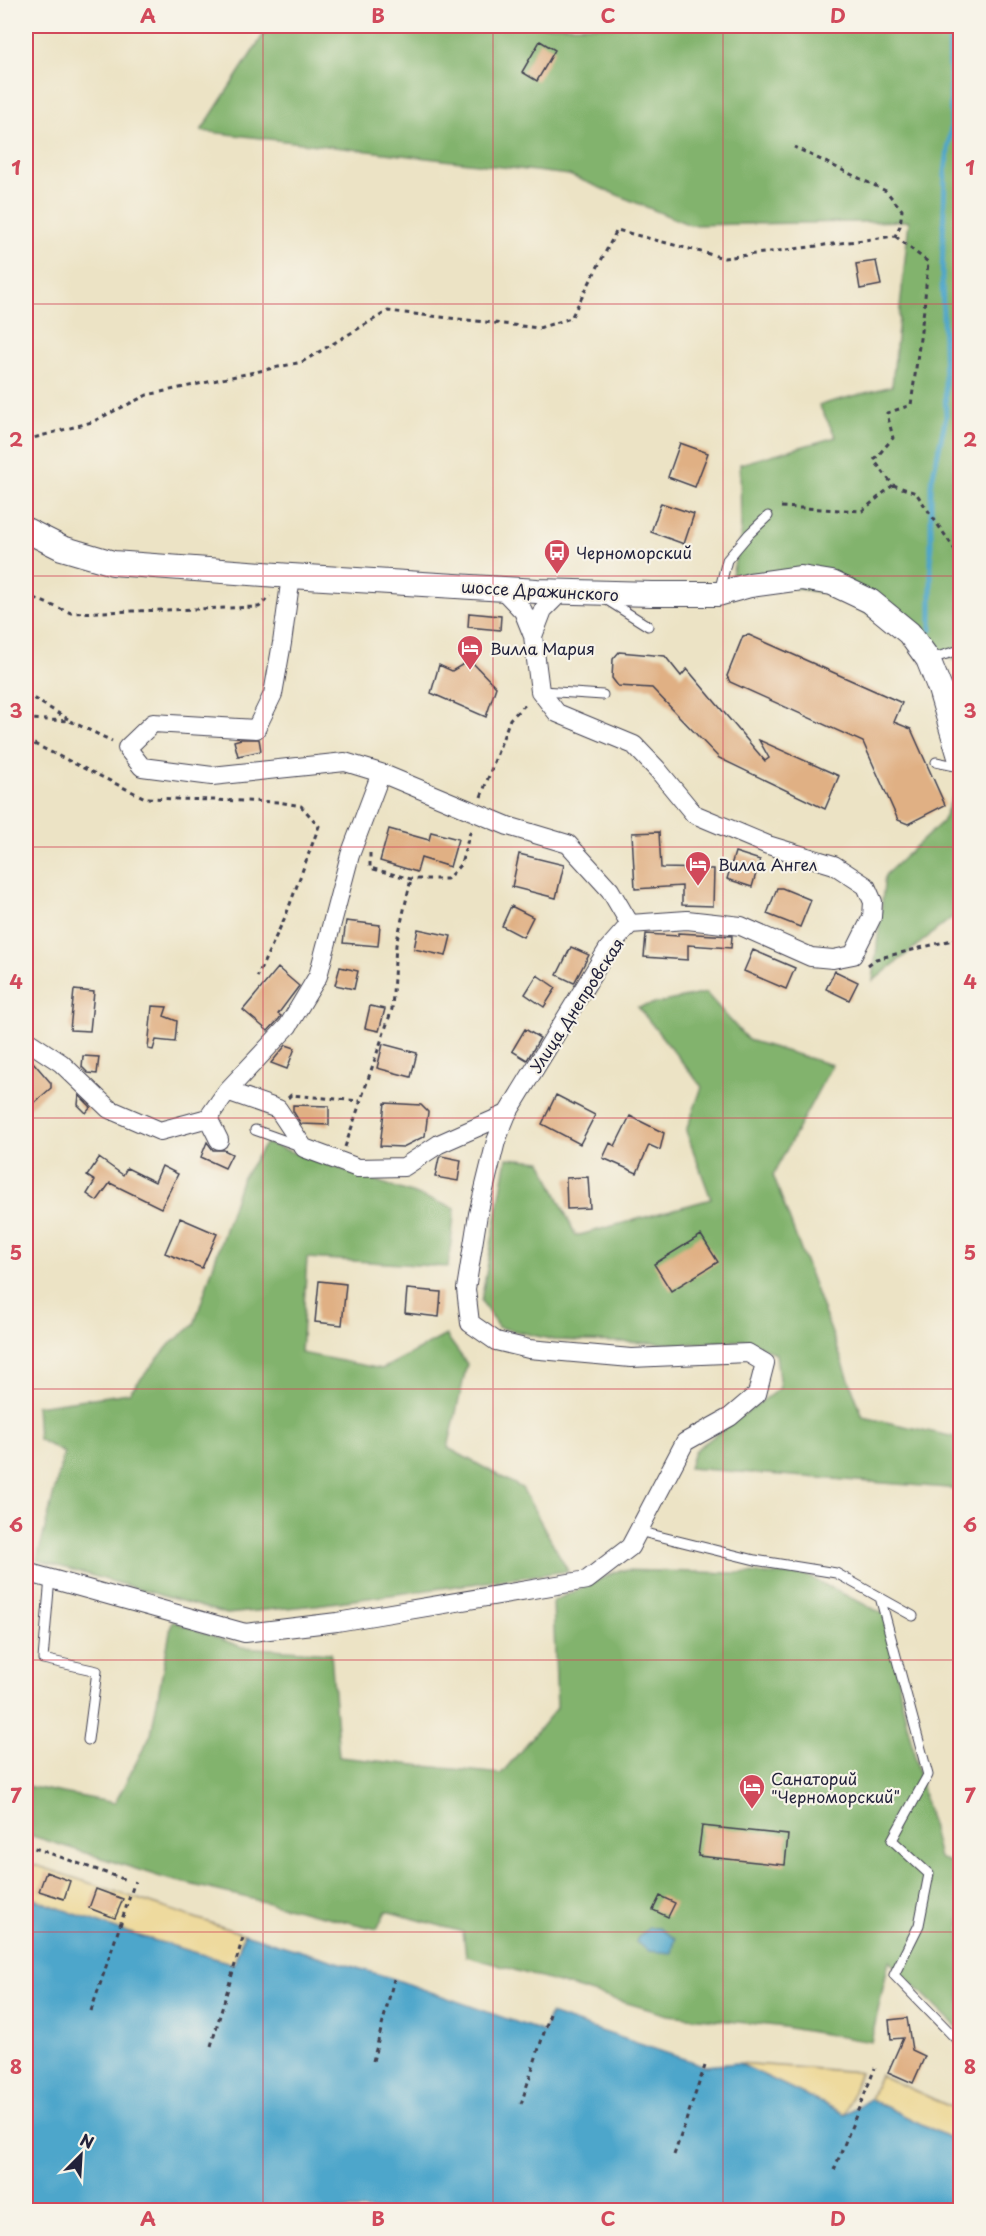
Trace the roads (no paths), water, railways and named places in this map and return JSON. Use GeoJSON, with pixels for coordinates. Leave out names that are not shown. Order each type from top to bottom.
{"type":"FeatureCollection","features":[{"type":"Feature","properties":{"kind":"main road","name":"шоссе Дражинского"},"geometry":{"type":"LineString","coordinates":[[26,530],[62,548],[113,563],[291,576],[596,593],[718,594],[750,585],[801,578],[832,583],[870,601],[909,633],[928,659],[940,689],[960,757]]}},
{"type":"Feature","properties":{"kind":"street"},"geometry":{"type":"LineString","coordinates":[[291,576],[273,694],[256,729],[153,723],[127,748],[142,767],[212,776],[345,762],[381,773],[508,826],[568,844],[610,890],[630,924]]}},
{"type":"Feature","properties":{"kind":"street"},"geometry":{"type":"LineString","coordinates":[[502,589],[523,611],[533,636],[540,691]]}},
{"type":"Feature","properties":{"kind":"street"},"geometry":{"type":"LineString","coordinates":[[533,636],[543,610],[561,592]]}},
{"type":"Feature","properties":{"kind":"street","name":"Улица Днепровская"},"geometry":{"type":"LineString","coordinates":[[540,691],[557,713],[634,745],[694,814],[759,841],[834,865],[866,886],[873,902],[872,917],[853,955],[833,959],[811,957],[741,926],[687,920],[630,924],[608,949],[507,1114],[496,1141],[477,1214],[466,1289],[470,1323],[496,1341],[529,1349],[631,1359],[748,1353],[765,1364],[757,1394],[730,1417],[685,1442],[638,1531]]}},
{"type":"Feature","properties":{"kind":"street"},"geometry":{"type":"LineString","coordinates":[[26,1040],[61,1063],[109,1108],[160,1131],[208,1118],[227,1091],[288,1026],[318,976],[350,855],[381,773]]}},
{"type":"Feature","properties":{"kind":"street"},"geometry":{"type":"LineString","coordinates":[[227,1091],[278,1109],[304,1148],[358,1168],[404,1167],[439,1144],[507,1114]]}},
{"type":"Feature","properties":{"kind":"street"},"geometry":{"type":"LineString","coordinates":[[208,1118],[219,1140]]}},
{"type":"Feature","properties":{"kind":"street"},"geometry":{"type":"LineString","coordinates":[[26,1572],[245,1633],[337,1622],[586,1580],[630,1547],[638,1531]]}},
{"type":"Feature","properties":{"kind":"lane"},"geometry":{"type":"LineString","coordinates":[[718,594],[727,560],[768,516]]}},
{"type":"Feature","properties":{"kind":"lane"},"geometry":{"type":"LineString","coordinates":[[596,593],[648,626]]}},
{"type":"Feature","properties":{"kind":"lane"},"geometry":{"type":"LineString","coordinates":[[928,659],[960,650]]}},
{"type":"Feature","properties":{"kind":"lane"},"geometry":{"type":"LineString","coordinates":[[540,691],[603,695]]}},
{"type":"Feature","properties":{"kind":"lane"},"geometry":{"type":"LineString","coordinates":[[936,762],[960,767]]}},
{"type":"Feature","properties":{"kind":"lane"},"geometry":{"type":"LineString","coordinates":[[255,1130],[304,1148]]}},
{"type":"Feature","properties":{"kind":"lane"},"geometry":{"type":"LineString","coordinates":[[638,1531],[755,1560],[836,1573],[914,1616]]}},
{"type":"Feature","properties":{"kind":"lane"},"geometry":{"type":"LineString","coordinates":[[50,1578],[43,1659],[97,1671],[88,1740]]}},
{"type":"Feature","properties":{"kind":"lane"},"geometry":{"type":"LineString","coordinates":[[880,1597],[928,1775],[892,1840],[929,1874],[919,1924],[894,1975],[960,2043]]}},
{"type":"Feature","properties":{"kind":"water"},"geometry":{"type":"Polygon","coordinates":[[[26,1896],[119,1930],[234,1964],[244,1934],[394,1979],[544,2032],[550,2014],[705,2066],[738,2063],[845,2114],[870,2099],[960,2143],[960,2210],[26,2210],[26,1896]]]}},
{"type":"Feature","properties":{"kind":"water"},"geometry":{"type":"Polygon","coordinates":[[[649,1928],[659,1928],[675,1939],[672,1953],[649,1951],[636,1942],[639,1936],[649,1928]]]}},
{"type":"Feature","properties":{"kind":"waterway"},"geometry":{"type":"LineString","coordinates":[[931,630],[931,484],[946,417],[942,278],[945,173],[951,127],[949,26]]}},
{"type":"Feature","properties":{"kind":"place","name":"Черноморский"},"geometry":{"type":"Point","coordinates":[557,575]}},
{"type":"Feature","properties":{"kind":"place","name":"Вилла Мария"},"geometry":{"type":"Point","coordinates":[470,671]}},
{"type":"Feature","properties":{"kind":"place","name":"Вилла Ангел"},"geometry":{"type":"Point","coordinates":[698,887]}},
{"type":"Feature","properties":{"kind":"place","name":"Санаторий \"Черноморский\""},"geometry":{"type":"Point","coordinates":[752,1810]}}]}
